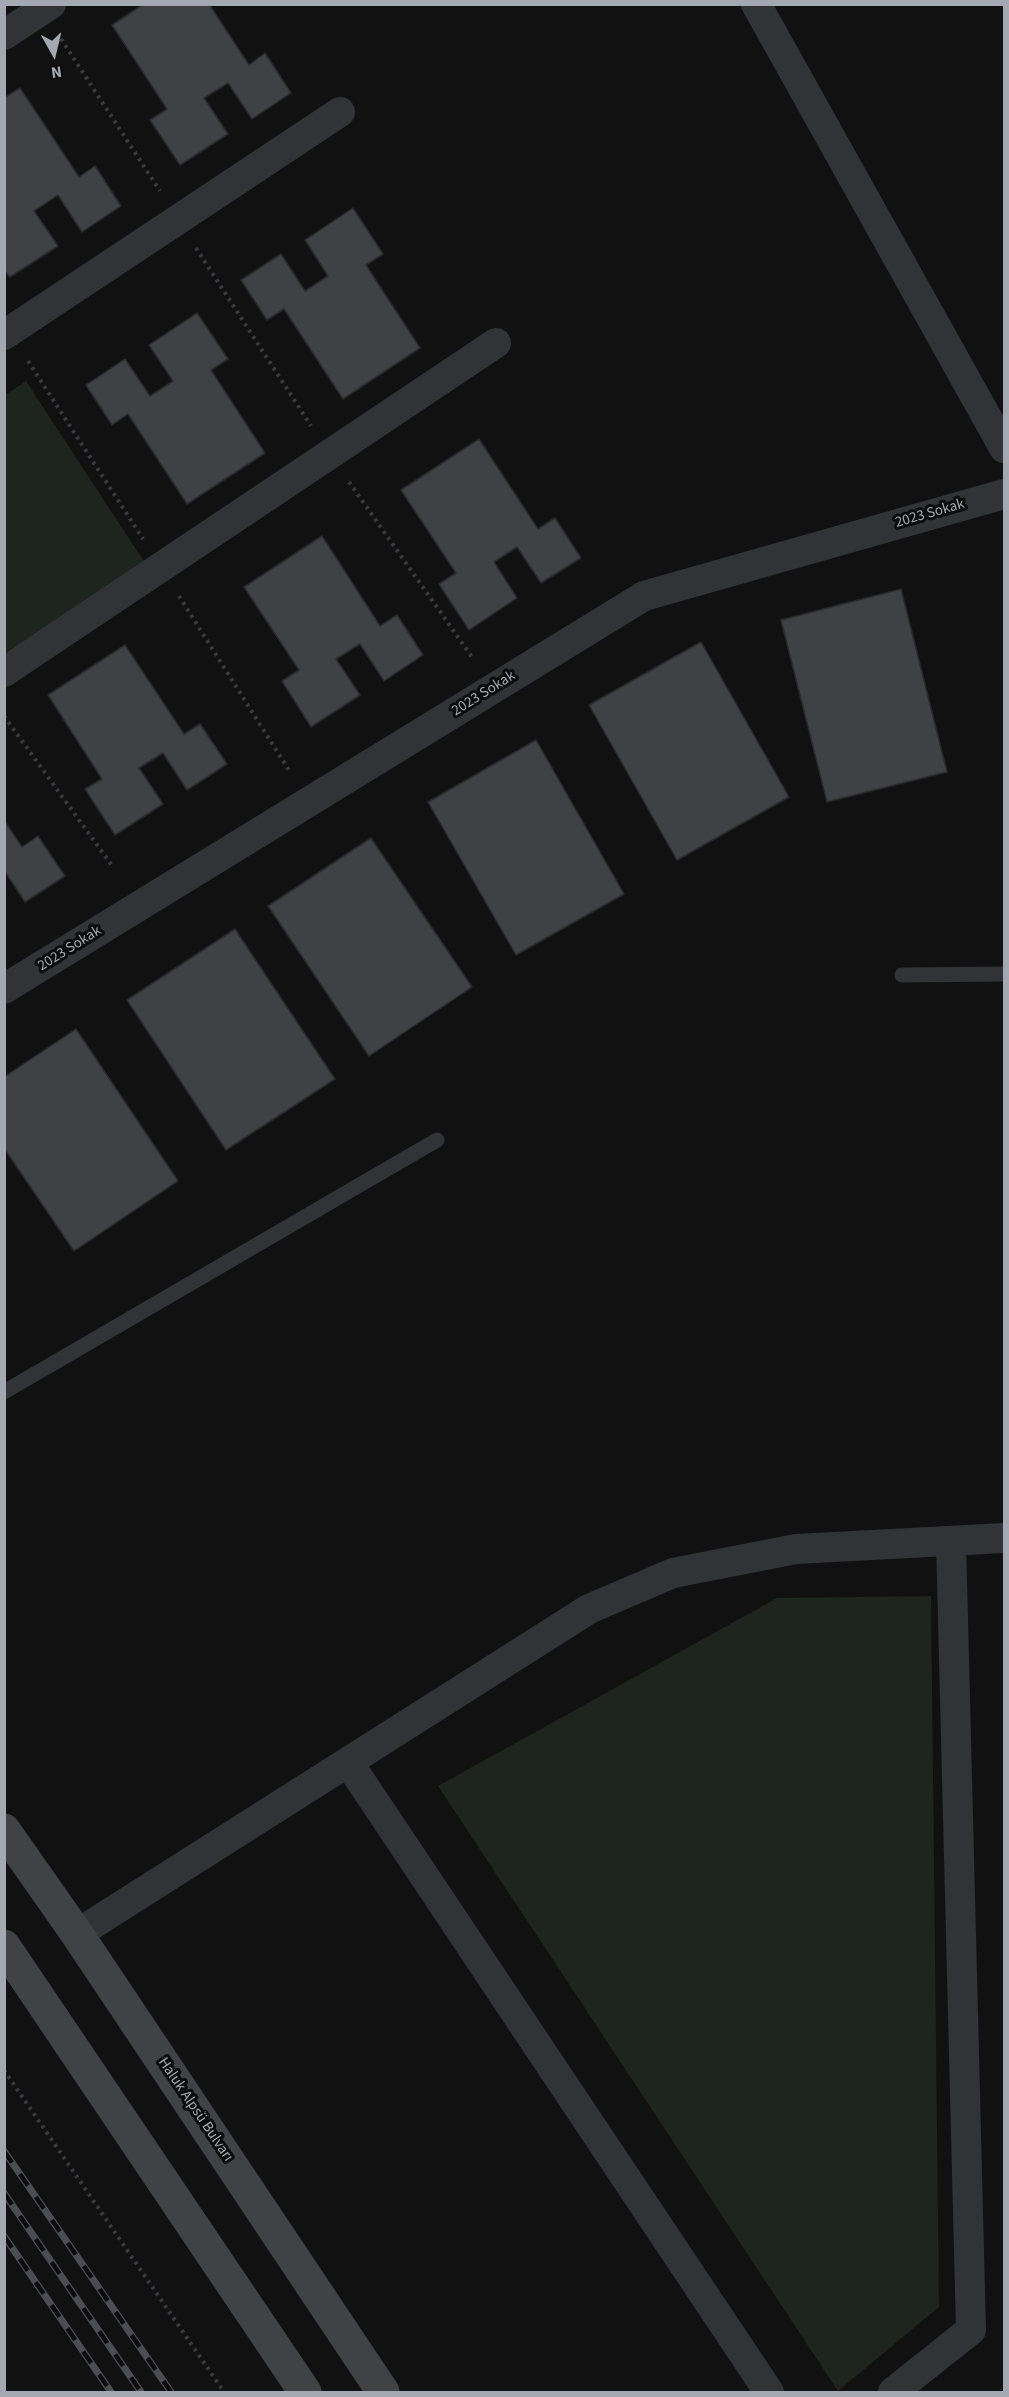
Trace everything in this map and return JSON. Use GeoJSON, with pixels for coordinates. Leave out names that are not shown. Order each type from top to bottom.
{"type":"FeatureCollection","features":[{"type":"Feature","properties":{"kind":"main road","name":"Haluk Alpsü Bulvarı"},"geometry":{"type":"LineString","coordinates":[[4,1830],[77,1934],[382,2392]]}},
{"type":"Feature","properties":{"kind":"main road"},"geometry":{"type":"LineString","coordinates":[[4,1946],[305,2392]]}},
{"type":"Feature","properties":{"kind":"street"},"geometry":{"type":"LineString","coordinates":[[756,4],[1005,448]]}},
{"type":"Feature","properties":{"kind":"street"},"geometry":{"type":"LineString","coordinates":[[4,35],[47,7]]}},
{"type":"Feature","properties":{"kind":"street"},"geometry":{"type":"LineString","coordinates":[[4,336],[340,112]]}},
{"type":"Feature","properties":{"kind":"street"},"geometry":{"type":"LineString","coordinates":[[4,672],[496,343]]}},
{"type":"Feature","properties":{"kind":"street","name":"2023 Sokak"},"geometry":{"type":"LineString","coordinates":[[4,989],[644,596],[1005,494]]}},
{"type":"Feature","properties":{"kind":"street"},"geometry":{"type":"LineString","coordinates":[[77,1934],[589,1609],[673,1573],[796,1549],[1005,1538]]}},
{"type":"Feature","properties":{"kind":"street"},"geometry":{"type":"LineString","coordinates":[[893,2392],[971,2330],[951,1541]]}},
{"type":"Feature","properties":{"kind":"street"},"geometry":{"type":"LineString","coordinates":[[348,1762],[769,2392]]}},
{"type":"Feature","properties":{"kind":"lane"},"geometry":{"type":"LineString","coordinates":[[902,975],[1005,974]]}},
{"type":"Feature","properties":{"kind":"lane"},"geometry":{"type":"LineString","coordinates":[[4,1392],[437,1140]]}},
{"type":"Feature","properties":{"kind":"path"},"geometry":{"type":"LineString","coordinates":[[47,7],[178,220],[330,454],[474,660]]}},
{"type":"Feature","properties":{"kind":"path"},"geometry":{"type":"LineString","coordinates":[[4,716],[113,867]]}},
{"type":"Feature","properties":{"kind":"path"},"geometry":{"type":"LineString","coordinates":[[4,2070],[224,2392]]}},
{"type":"Feature","properties":{"kind":"shaded area"},"geometry":{"type":"Polygon","coordinates":[[[26,381],[145,563],[5,653],[5,395],[26,381]]]}},
{"type":"Feature","properties":{"kind":"shaded area"},"geometry":{"type":"Polygon","coordinates":[[[931,1596],[939,2307],[838,2391],[438,1786],[777,1598],[931,1596]]]}},
{"type":"Feature","properties":{"kind":"building"},"geometry":{"type":"Polygon","coordinates":[[[144,4],[209,4],[249,65],[265,53],[291,93],[252,119],[228,83],[204,98],[228,134],[180,165],[150,120],[167,109],[112,25],[144,4]]]}},
{"type":"Feature","properties":{"kind":"building"},"geometry":{"type":"Polygon","coordinates":[[[20,88],[79,177],[95,166],[121,206],[82,232],[58,195],[34,211],[58,246],[10,277],[4,270],[4,98],[20,88]]]}},
{"type":"Feature","properties":{"kind":"building"},"geometry":{"type":"Polygon","coordinates":[[[353,208],[383,254],[366,265],[420,348],[343,399],[284,309],[267,320],[241,280],[281,254],[305,291],[328,276],[305,240],[353,208]]]}},
{"type":"Feature","properties":{"kind":"building"},"geometry":{"type":"Polygon","coordinates":[[[197,313],[228,359],[211,370],[265,453],[187,504],[128,414],[112,425],[86,385],[125,359],[150,396],[173,381],[149,345],[197,313]]]}},
{"type":"Feature","properties":{"kind":"building"},"geometry":{"type":"Polygon","coordinates":[[[479,439],[538,529],[555,518],[581,558],[541,583],[517,547],[494,562],[517,598],[469,630],[439,584],[456,573],[401,490],[479,439]]]}},
{"type":"Feature","properties":{"kind":"building"},"geometry":{"type":"Polygon","coordinates":[[[322,536],[380,626],[397,615],[423,655],[384,681],[360,644],[336,659],[360,695],[311,727],[282,681],[299,670],[244,587],[322,536]]]}},
{"type":"Feature","properties":{"kind":"building"},"geometry":{"type":"Polygon","coordinates":[[[901,589],[947,772],[827,802],[781,620],[901,589]]]}},
{"type":"Feature","properties":{"kind":"building"},"geometry":{"type":"Polygon","coordinates":[[[701,642],[789,797],[677,860],[589,705],[701,642]]]}},
{"type":"Feature","properties":{"kind":"building"},"geometry":{"type":"Polygon","coordinates":[[[125,645],[184,734],[200,724],[227,764],[187,790],[163,753],[139,768],[163,804],[115,835],[85,789],[102,779],[48,695],[125,645]]]}},
{"type":"Feature","properties":{"kind":"building"},"geometry":{"type":"Polygon","coordinates":[[[536,740],[624,894],[516,955],[428,802],[536,740]]]}},
{"type":"Feature","properties":{"kind":"building"},"geometry":{"type":"Polygon","coordinates":[[[4,820],[22,847],[38,836],[65,876],[25,902],[4,870],[4,820]]]}},
{"type":"Feature","properties":{"kind":"building"},"geometry":{"type":"Polygon","coordinates":[[[371,838],[472,987],[369,1056],[268,906],[371,838]]]}},
{"type":"Feature","properties":{"kind":"building"},"geometry":{"type":"Polygon","coordinates":[[[235,929],[335,1079],[226,1150],[127,1000],[235,929]]]}},
{"type":"Feature","properties":{"kind":"building"},"geometry":{"type":"Polygon","coordinates":[[[76,1029],[178,1181],[74,1251],[4,1148],[4,1077],[76,1029]]]}},
{"type":"Feature","properties":{"kind":"railway"},"geometry":{"type":"LineString","coordinates":[[4,2151],[171,2392]]}},
{"type":"Feature","properties":{"kind":"railway"},"geometry":{"type":"LineString","coordinates":[[4,2193],[141,2392]]}},
{"type":"Feature","properties":{"kind":"railway"},"geometry":{"type":"LineString","coordinates":[[4,2236],[111,2392]]}}]}
